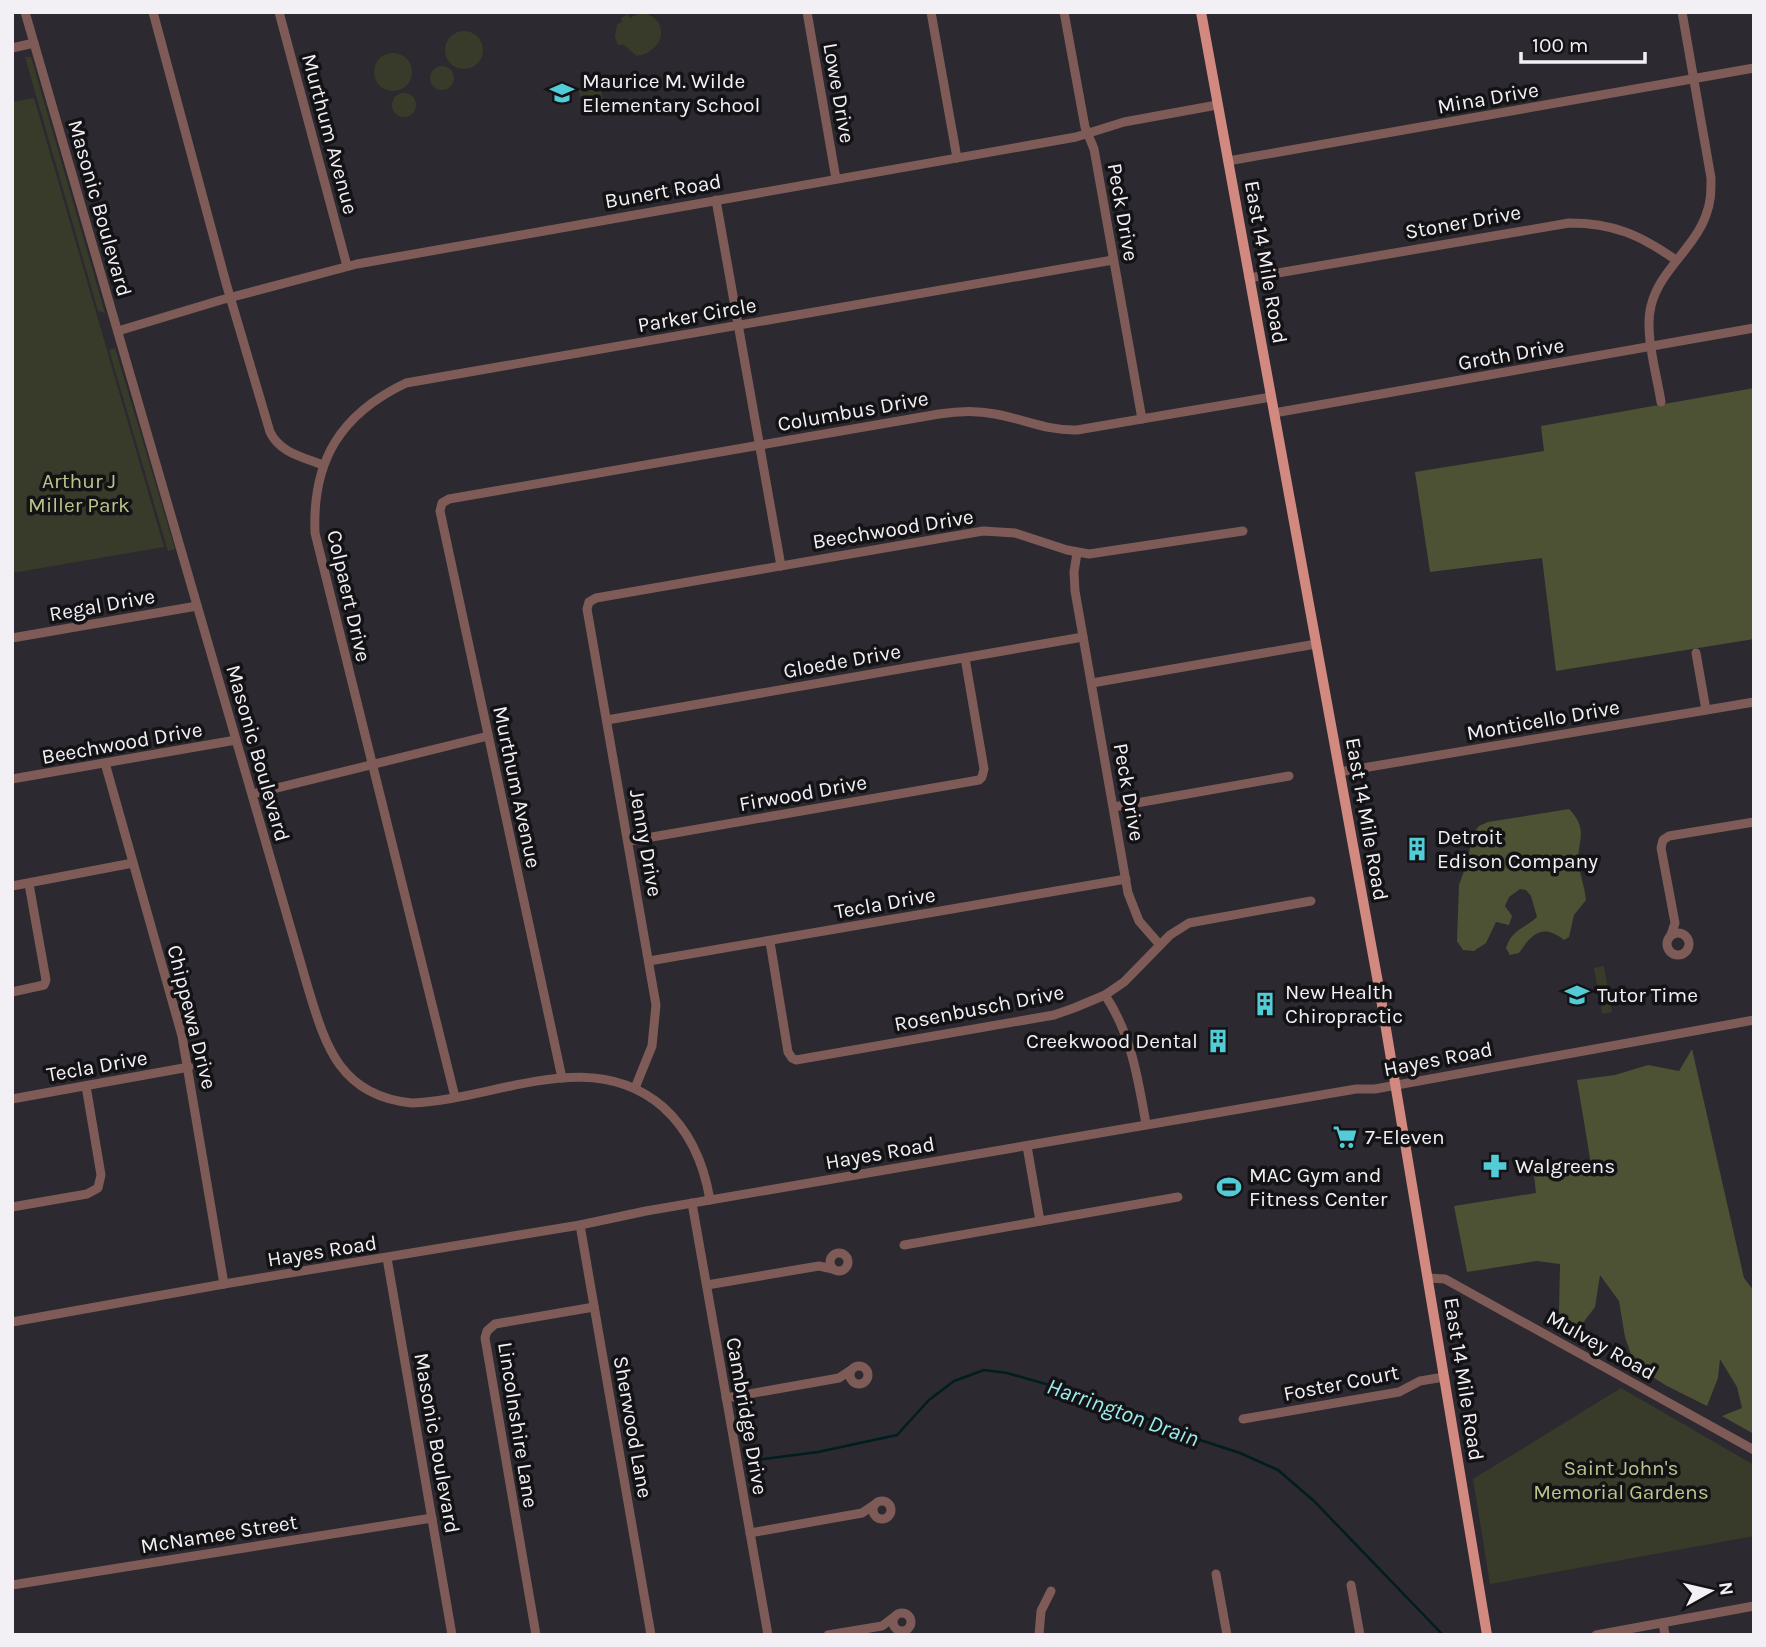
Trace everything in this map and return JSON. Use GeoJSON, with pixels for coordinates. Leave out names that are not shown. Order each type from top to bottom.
{"type":"FeatureCollection","features":[{"type":"Feature","properties":{"kind":"main road","name":"East 14 Mile Road"},"geometry":{"type":"LineString","coordinates":[[1201,12],[1396,1085],[1487,1635]]}},
{"type":"Feature","properties":{"kind":"street","name":"Masonic Boulevard"},"geometry":{"type":"LineString","coordinates":[[25,12],[314,1009],[334,1059],[358,1084],[387,1099],[412,1103],[562,1077],[596,1077],[635,1088],[672,1115],[686,1133],[703,1166],[710,1200]]}},
{"type":"Feature","properties":{"kind":"street"},"geometry":{"type":"LineString","coordinates":[[153,12],[265,417],[275,443],[290,453],[323,466]]}},
{"type":"Feature","properties":{"kind":"street","name":"Murthum Avenue"},"geometry":{"type":"LineString","coordinates":[[279,12],[347,266]]}},
{"type":"Feature","properties":{"kind":"street","name":"Lowe Drive"},"geometry":{"type":"LineString","coordinates":[[807,12],[836,179]]}},
{"type":"Feature","properties":{"kind":"street"},"geometry":{"type":"LineString","coordinates":[[931,12],[957,158]]}},
{"type":"Feature","properties":{"kind":"street","name":"Peck Drive"},"geometry":{"type":"LineString","coordinates":[[1064,12],[1094,149],[1142,419]]}},
{"type":"Feature","properties":{"kind":"street"},"geometry":{"type":"LineString","coordinates":[[1661,402],[1649,328],[1651,304],[1676,260],[1706,218],[1712,178],[1682,12]]}},
{"type":"Feature","properties":{"kind":"street"},"geometry":{"type":"LineString","coordinates":[[12,48],[34,43]]}},
{"type":"Feature","properties":{"kind":"street","name":"Mina Drive"},"geometry":{"type":"LineString","coordinates":[[1228,161],[1754,68]]}},
{"type":"Feature","properties":{"kind":"street","name":"Bunert Road"},"geometry":{"type":"LineString","coordinates":[[118,331],[347,266],[1089,134],[1124,122],[1217,105]]}},
{"type":"Feature","properties":{"kind":"street"},"geometry":{"type":"LineString","coordinates":[[716,200],[780,566]]}},
{"type":"Feature","properties":{"kind":"street","name":"Stoner Drive"},"geometry":{"type":"LineString","coordinates":[[1249,278],[1569,223],[1596,224],[1626,231],[1676,260]]}},
{"type":"Feature","properties":{"kind":"street","name":"Parker Circle"},"geometry":{"type":"LineString","coordinates":[[323,466],[330,449],[352,419],[385,394],[406,383],[1113,260]]}},
{"type":"Feature","properties":{"kind":"street","name":"Groth Drive"},"geometry":{"type":"LineString","coordinates":[[1274,413],[1754,328]]}},
{"type":"Feature","properties":{"kind":"street","name":"Columbus Drive"},"geometry":{"type":"LineString","coordinates":[[442,503],[449,499],[960,411],[995,414],[1061,430],[1089,429],[1271,397]]}},
{"type":"Feature","properties":{"kind":"street","name":"Colpaert Drive"},"geometry":{"type":"LineString","coordinates":[[323,466],[315,500],[315,533],[456,1097]]}},
{"type":"Feature","properties":{"kind":"street","name":"Murthum Avenue"},"geometry":{"type":"LineString","coordinates":[[442,503],[440,511],[562,1077]]}},
{"type":"Feature","properties":{"kind":"street","name":"Beechwood Drive"},"geometry":{"type":"LineString","coordinates":[[589,602],[596,598],[983,531],[1015,533],[1077,552],[1102,553],[1243,531]]}},
{"type":"Feature","properties":{"kind":"street","name":"Peck Drive"},"geometry":{"type":"LineString","coordinates":[[1077,552],[1076,591],[1083,637],[1132,908],[1139,921],[1160,945]]}},
{"type":"Feature","properties":{"kind":"street","name":"Jenny Drive"},"geometry":{"type":"LineString","coordinates":[[589,602],[587,609],[656,1005],[655,1030],[645,1066],[635,1088]]}},
{"type":"Feature","properties":{"kind":"street","name":"Regal Drive"},"geometry":{"type":"LineString","coordinates":[[12,638],[197,606]]}},
{"type":"Feature","properties":{"kind":"street","name":"Gloede Drive"},"geometry":{"type":"LineString","coordinates":[[607,720],[1083,637]]}},
{"type":"Feature","properties":{"kind":"street"},"geometry":{"type":"LineString","coordinates":[[1092,683],[1316,644]]}},
{"type":"Feature","properties":{"kind":"street"},"geometry":{"type":"LineString","coordinates":[[1696,653],[1706,709]]}},
{"type":"Feature","properties":{"kind":"street","name":"Firwood Drive"},"geometry":{"type":"LineString","coordinates":[[629,841],[974,781],[982,777],[984,769],[965,658]]}},
{"type":"Feature","properties":{"kind":"street","name":"Monticello Drive"},"geometry":{"type":"LineString","coordinates":[[1339,772],[1754,702]]}},
{"type":"Feature","properties":{"kind":"street"},"geometry":{"type":"LineString","coordinates":[[253,794],[488,736]]}},
{"type":"Feature","properties":{"kind":"street","name":"Beechwood Drive"},"geometry":{"type":"LineString","coordinates":[[12,779],[236,740]]}},
{"type":"Feature","properties":{"kind":"street","name":"Chippewa Drive"},"geometry":{"type":"LineString","coordinates":[[105,763],[177,1014],[189,1068],[224,1284]]}},
{"type":"Feature","properties":{"kind":"street"},"geometry":{"type":"LineString","coordinates":[[1114,807],[1289,776]]}},
{"type":"Feature","properties":{"kind":"street"},"geometry":{"type":"LineString","coordinates":[[1675,923],[1667,941],[1668,948],[1680,955],[1686,952],[1688,938],[1675,923],[1661,848],[1663,841],[1669,836],[1754,822]]}},
{"type":"Feature","properties":{"kind":"street"},"geometry":{"type":"LineString","coordinates":[[12,886],[133,863]]}},
{"type":"Feature","properties":{"kind":"street","name":"Tecla Drive"},"geometry":{"type":"LineString","coordinates":[[649,961],[1126,878]]}},
{"type":"Feature","properties":{"kind":"street"},"geometry":{"type":"LineString","coordinates":[[12,992],[38,988],[44,985],[46,980],[29,884]]}},
{"type":"Feature","properties":{"kind":"street","name":"Rosenbusch Drive"},"geometry":{"type":"LineString","coordinates":[[770,942],[788,1052],[792,1058],[800,1059],[1054,1015],[1105,995],[1124,982],[1175,930],[1189,923],[1311,901]]}},
{"type":"Feature","properties":{"kind":"street"},"geometry":{"type":"LineString","coordinates":[[1671,935],[1682,933]]}},
{"type":"Feature","properties":{"kind":"street"},"geometry":{"type":"LineString","coordinates":[[1105,995],[1121,1023],[1134,1059],[1146,1124]]}},
{"type":"Feature","properties":{"kind":"street","name":"Hayes Road"},"geometry":{"type":"LineString","coordinates":[[12,1322],[580,1225],[1146,1124],[1396,1085],[1754,1020]]}},
{"type":"Feature","properties":{"kind":"street","name":"Tecla Drive"},"geometry":{"type":"LineString","coordinates":[[12,1099],[189,1068]]}},
{"type":"Feature","properties":{"kind":"street"},"geometry":{"type":"LineString","coordinates":[[12,1207],[87,1194],[98,1188],[101,1175],[86,1086]]}},
{"type":"Feature","properties":{"kind":"street"},"geometry":{"type":"LineString","coordinates":[[1027,1146],[1040,1221]]}},
{"type":"Feature","properties":{"kind":"street"},"geometry":{"type":"LineString","coordinates":[[904,1245],[1178,1197]]}},
{"type":"Feature","properties":{"kind":"street","name":"Cambridge Drive"},"geometry":{"type":"LineString","coordinates":[[692,1203],[768,1635]]}},
{"type":"Feature","properties":{"kind":"street","name":"Sherwood Lane"},"geometry":{"type":"LineString","coordinates":[[580,1225],[651,1635]]}},
{"type":"Feature","properties":{"kind":"street"},"geometry":{"type":"LineString","coordinates":[[707,1285],[819,1266],[838,1272],[848,1266],[848,1259],[839,1253],[819,1266]]}},
{"type":"Feature","properties":{"kind":"street","name":"Masonic Boulevard"},"geometry":{"type":"LineString","coordinates":[[387,1258],[452,1635]]}},
{"type":"Feature","properties":{"kind":"street"},"geometry":{"type":"LineString","coordinates":[[831,1258],[832,1269]]}},
{"type":"Feature","properties":{"kind":"street","name":"Mulvey Road"},"geometry":{"type":"LineString","coordinates":[[1429,1278],[1445,1279],[1754,1450]]}},
{"type":"Feature","properties":{"kind":"street","name":"Lincolnshire Lane"},"geometry":{"type":"LineString","coordinates":[[536,1635],[485,1338],[487,1331],[495,1324],[594,1307]]}},
{"type":"Feature","properties":{"kind":"street"},"geometry":{"type":"LineString","coordinates":[[726,1398],[839,1378],[858,1384],[864,1383],[868,1372],[862,1366],[856,1366],[839,1378]]}},
{"type":"Feature","properties":{"kind":"street"},"geometry":{"type":"LineString","coordinates":[[851,1370],[849,1376],[852,1381]]}},
{"type":"Feature","properties":{"kind":"street","name":"Foster Court"},"geometry":{"type":"LineString","coordinates":[[1243,1419],[1399,1392],[1419,1381],[1444,1377]]}},
{"type":"Feature","properties":{"kind":"street"},"geometry":{"type":"LineString","coordinates":[[750,1533],[862,1513],[884,1519],[892,1510],[885,1500],[862,1513]]}},
{"type":"Feature","properties":{"kind":"street"},"geometry":{"type":"LineString","coordinates":[[874,1505],[875,1516]]}},
{"type":"Feature","properties":{"kind":"street","name":"McNamee Street"},"geometry":{"type":"LineString","coordinates":[[12,1585],[432,1518]]}},
{"type":"Feature","properties":{"kind":"street"},"geometry":{"type":"LineString","coordinates":[[1216,1574],[1227,1635]]}},
{"type":"Feature","properties":{"kind":"street"},"geometry":{"type":"LineString","coordinates":[[1351,1585],[1360,1635]]}},
{"type":"Feature","properties":{"kind":"street"},"geometry":{"type":"LineString","coordinates":[[1039,1635],[1041,1611],[1051,1591]]}},
{"type":"Feature","properties":{"kind":"street"},"geometry":{"type":"LineString","coordinates":[[1596,1635],[1754,1606]]}},
{"type":"Feature","properties":{"kind":"street"},"geometry":{"type":"LineString","coordinates":[[828,1635],[882,1626],[901,1632],[911,1626],[911,1619],[905,1613],[898,1613],[882,1626]]}},
{"type":"Feature","properties":{"kind":"street"},"geometry":{"type":"LineString","coordinates":[[894,1617],[892,1623],[895,1629]]}},
{"type":"Feature","properties":{"kind":"street"},"geometry":{"type":"LineString","coordinates":[[1663,1623],[1665,1635]]}},
{"type":"Feature","properties":{"kind":"green space"},"geometry":{"type":"Polygon","coordinates":[[[641,12],[651,15],[657,21],[661,34],[654,48],[637,56],[624,45],[618,45],[615,37],[617,24],[622,22],[621,18],[628,14],[630,18],[641,12]]]}},
{"type":"Feature","properties":{"kind":"green space"},"geometry":{"type":"Polygon","coordinates":[[[464,31],[478,36],[483,50],[478,64],[464,69],[450,64],[445,50],[450,36],[464,31]]]}},
{"type":"Feature","properties":{"kind":"green space"},"geometry":{"type":"Polygon","coordinates":[[[393,53],[407,58],[412,72],[407,86],[393,91],[379,86],[374,72],[379,58],[393,53]]]}},
{"type":"Feature","properties":{"kind":"green space"},"geometry":{"type":"Polygon","coordinates":[[[25,57],[31,57],[32,60],[105,313],[98,311],[25,57]]]}},
{"type":"Feature","properties":{"kind":"green space"},"geometry":{"type":"Polygon","coordinates":[[[442,66],[453,73],[454,78],[447,89],[442,90],[431,83],[430,78],[437,67],[442,66]]]}},
{"type":"Feature","properties":{"kind":"green space"},"geometry":{"type":"Polygon","coordinates":[[[599,84],[606,111],[585,115],[578,89],[599,84]]]}},
{"type":"Feature","properties":{"kind":"green space"},"geometry":{"type":"Polygon","coordinates":[[[404,93],[415,100],[416,105],[409,116],[404,117],[393,110],[392,105],[399,94],[404,93]]]}},
{"type":"Feature","properties":{"kind":"green space","name":"Arthur J Miller Park"},"geometry":{"type":"Polygon","coordinates":[[[34,98],[164,547],[12,573],[12,102],[34,98]]]}},
{"type":"Feature","properties":{"kind":"green space"},"geometry":{"type":"Polygon","coordinates":[[[115,348],[175,549],[168,551],[109,350],[115,348]]]}},
{"type":"Feature","properties":{"kind":"green space"},"geometry":{"type":"Polygon","coordinates":[[[1754,388],[1754,639],[1556,671],[1542,558],[1430,572],[1415,472],[1544,451],[1541,426],[1754,388]]]}},
{"type":"Feature","properties":{"kind":"green space"},"geometry":{"type":"Polygon","coordinates":[[[1569,809],[1576,817],[1581,831],[1578,858],[1586,900],[1574,915],[1569,937],[1564,940],[1550,932],[1538,933],[1519,953],[1510,955],[1506,948],[1512,937],[1537,917],[1531,896],[1526,890],[1520,889],[1509,897],[1505,906],[1512,916],[1509,925],[1496,922],[1486,943],[1474,951],[1463,950],[1457,941],[1459,885],[1468,860],[1472,835],[1479,826],[1488,822],[1569,809]]]}},
{"type":"Feature","properties":{"kind":"green space"},"geometry":{"type":"Polygon","coordinates":[[[1604,966],[1612,1012],[1602,1014],[1594,968],[1604,966]]]}},
{"type":"Feature","properties":{"kind":"green space"},"geometry":{"type":"Polygon","coordinates":[[[1692,1049],[1744,1278],[1754,1291],[1754,1434],[1722,1416],[1742,1408],[1737,1387],[1720,1359],[1718,1378],[1707,1406],[1635,1366],[1625,1337],[1619,1301],[1600,1275],[1595,1307],[1573,1336],[1559,1313],[1560,1264],[1537,1261],[1467,1272],[1454,1206],[1536,1193],[1534,1175],[1591,1164],[1577,1080],[1615,1075],[1648,1065],[1679,1071],[1692,1049]]]}},
{"type":"Feature","properties":{"kind":"green space","name":"Saint John's Memorial Gardens"},"geometry":{"type":"Polygon","coordinates":[[[1621,1388],[1754,1465],[1754,1536],[1490,1584],[1473,1479],[1621,1388]]]}},
{"type":"Feature","properties":{"kind":"waterway","name":"Harrington Drain"},"geometry":{"type":"LineString","coordinates":[[757,1460],[818,1452],[897,1435],[929,1400],[954,1381],[984,1370],[1007,1373],[1102,1400],[1278,1470],[1314,1501],[1443,1635]]}},
{"type":"Feature","properties":{"kind":"place","name":"Maurice M. Wilde Elementary School"},"geometry":{"type":"Point","coordinates":[562,93]}},
{"type":"Feature","properties":{"kind":"place","name":"Detroit Edison Company"},"geometry":{"type":"Point","coordinates":[1417,849]}},
{"type":"Feature","properties":{"kind":"place","name":"Tutor Time"},"geometry":{"type":"Point","coordinates":[1577,995]}},
{"type":"Feature","properties":{"kind":"place","name":"New Health Chiropractic"},"geometry":{"type":"Point","coordinates":[1265,1004]}},
{"type":"Feature","properties":{"kind":"place","name":"Creekwood Dental"},"geometry":{"type":"Point","coordinates":[1218,1041]}},
{"type":"Feature","properties":{"kind":"place","name":"7-Eleven"},"geometry":{"type":"Point","coordinates":[1345,1137]}},
{"type":"Feature","properties":{"kind":"place","name":"Walgreens"},"geometry":{"type":"Point","coordinates":[1495,1166]}},
{"type":"Feature","properties":{"kind":"place","name":"MAC Gym and Fitness Center"},"geometry":{"type":"Point","coordinates":[1229,1187]}}]}
